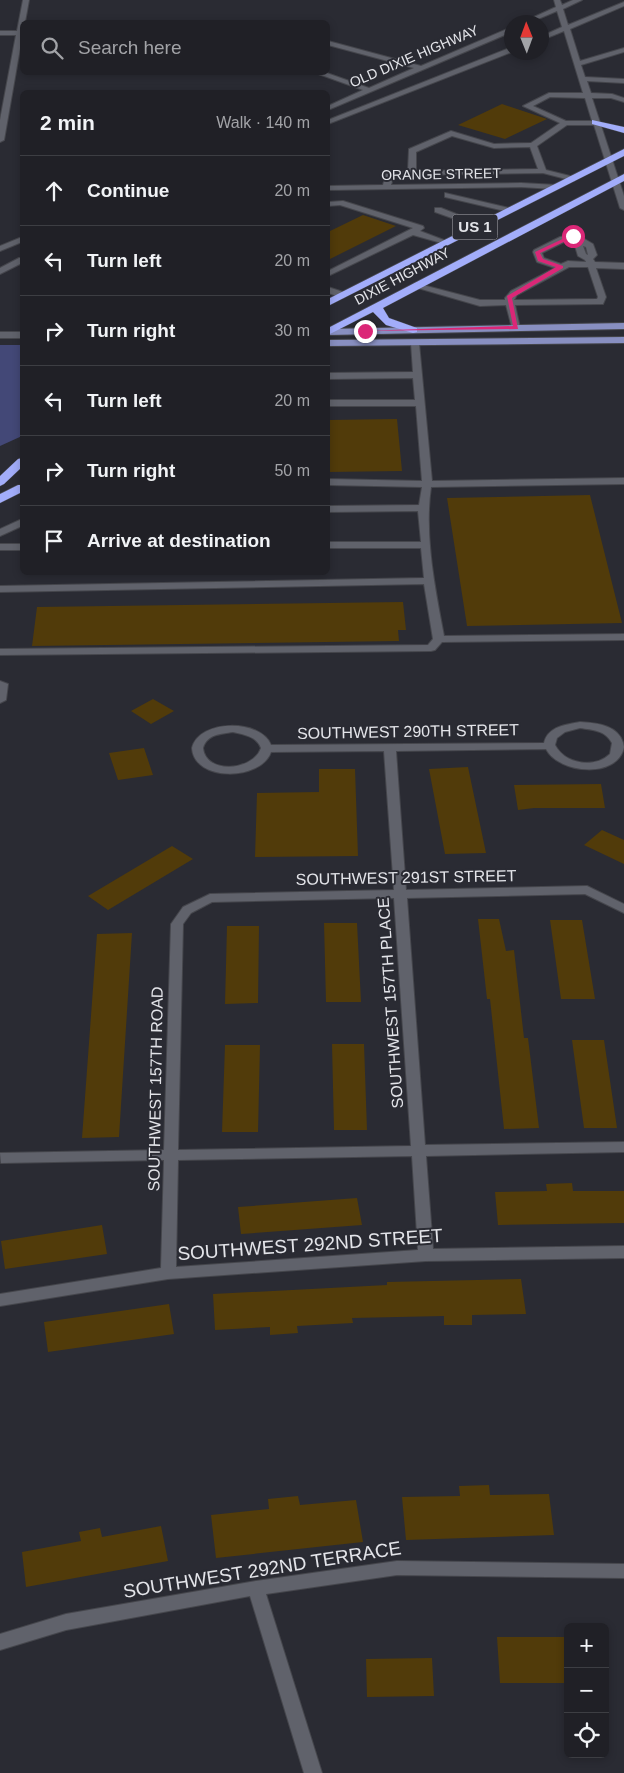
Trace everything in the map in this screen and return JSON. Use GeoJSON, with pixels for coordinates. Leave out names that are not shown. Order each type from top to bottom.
{"type":"FeatureCollection","features":[{"type":"Feature","properties":{"kind":"highway"},"geometry":{"type":"LineString","coordinates":[[595,122],[624,130]]}},
{"type":"Feature","properties":{"kind":"highway","name":"DIXIE HIGHWAY"},"geometry":{"type":"LineString","coordinates":[[330,302],[624,152]]}},
{"type":"Feature","properties":{"kind":"highway","name":"DIXIE HIGHWAY"},"geometry":{"type":"LineString","coordinates":[[330,331],[619,179]]}},
{"type":"Feature","properties":{"kind":"highway"},"geometry":{"type":"LineString","coordinates":[[377,306],[377,312],[384,320],[413,330]]}},
{"type":"Feature","properties":{"kind":"highway"},"geometry":{"type":"LineString","coordinates":[[0,467],[20,457]]}},
{"type":"Feature","properties":{"kind":"highway"},"geometry":{"type":"LineString","coordinates":[[0,482],[20,463]]}},
{"type":"Feature","properties":{"kind":"highway"},"geometry":{"type":"LineString","coordinates":[[0,499],[20,491]]}},
{"type":"Feature","properties":{"kind":"main road"},"geometry":{"type":"LineString","coordinates":[[330,332],[624,326]]}},
{"type":"Feature","properties":{"kind":"main road"},"geometry":{"type":"LineString","coordinates":[[330,343],[624,340]]}},
{"type":"Feature","properties":{"kind":"street"},"geometry":{"type":"LineString","coordinates":[[22,20],[26,0]]}},
{"type":"Feature","properties":{"kind":"street"},"geometry":{"type":"LineString","coordinates":[[557,0],[608,161],[619,179],[624,208]]}},
{"type":"Feature","properties":{"kind":"street"},"geometry":{"type":"LineString","coordinates":[[542,15],[579,0]]}},
{"type":"Feature","properties":{"kind":"street"},"geometry":{"type":"LineString","coordinates":[[549,35],[624,4]]}},
{"type":"Feature","properties":{"kind":"street"},"geometry":{"type":"LineString","coordinates":[[0,33],[20,32],[3,107],[0,140]]}},
{"type":"Feature","properties":{"kind":"street","name":"OLD DIXIE HIGHWAY"},"geometry":{"type":"LineString","coordinates":[[330,107],[504,32]]}},
{"type":"Feature","properties":{"kind":"street"},"geometry":{"type":"LineString","coordinates":[[330,44],[421,68]]}},
{"type":"Feature","properties":{"kind":"street"},"geometry":{"type":"LineString","coordinates":[[576,64],[624,50]]}},
{"type":"Feature","properties":{"kind":"street"},"geometry":{"type":"LineString","coordinates":[[330,121],[504,52]]}},
{"type":"Feature","properties":{"kind":"street"},"geometry":{"type":"LineString","coordinates":[[325,75],[369,90]]}},
{"type":"Feature","properties":{"kind":"street"},"geometry":{"type":"LineString","coordinates":[[581,79],[624,81]]}},
{"type":"Feature","properties":{"kind":"street"},"geometry":{"type":"LineString","coordinates":[[595,122],[566,123],[527,106],[549,95],[612,96],[624,100]]}},
{"type":"Feature","properties":{"kind":"street"},"geometry":{"type":"LineString","coordinates":[[412,172],[412,151],[451,133],[494,146],[534,144],[566,123]]}},
{"type":"Feature","properties":{"kind":"street"},"geometry":{"type":"LineString","coordinates":[[534,144],[542,171]]}},
{"type":"Feature","properties":{"kind":"street"},"geometry":{"type":"LineString","coordinates":[[387,187],[389,176],[412,172],[542,171],[571,179]]}},
{"type":"Feature","properties":{"kind":"street","name":"ORANGE STREET"},"geometry":{"type":"LineString","coordinates":[[330,188],[521,185],[554,187]]}},
{"type":"Feature","properties":{"kind":"street"},"geometry":{"type":"LineString","coordinates":[[339,188],[340,203]]}},
{"type":"Feature","properties":{"kind":"street"},"geometry":{"type":"LineString","coordinates":[[448,195],[509,210]]}},
{"type":"Feature","properties":{"kind":"street"},"geometry":{"type":"LineString","coordinates":[[330,204],[340,203],[420,228],[330,273]]}},
{"type":"Feature","properties":{"kind":"street"},"geometry":{"type":"LineString","coordinates":[[438,210],[480,225]]}},
{"type":"Feature","properties":{"kind":"street"},"geometry":{"type":"LineString","coordinates":[[413,232],[445,242]]}},
{"type":"Feature","properties":{"kind":"street"},"geometry":{"type":"LineString","coordinates":[[415,286],[471,302],[600,302],[602,297],[590,262],[582,256],[579,246],[583,242],[580,237],[568,237],[537,252],[540,260],[561,267]]}},
{"type":"Feature","properties":{"kind":"street"},"geometry":{"type":"LineString","coordinates":[[0,249],[20,240]]}},
{"type":"Feature","properties":{"kind":"street"},"geometry":{"type":"LineString","coordinates":[[0,271],[20,261]]}},
{"type":"Feature","properties":{"kind":"street"},"geometry":{"type":"LineString","coordinates":[[516,328],[509,302],[509,298],[514,293],[568,264],[590,262],[624,266]]}},
{"type":"Feature","properties":{"kind":"street"},"geometry":{"type":"LineString","coordinates":[[330,291],[343,295]]}},
{"type":"Feature","properties":{"kind":"street"},"geometry":{"type":"LineString","coordinates":[[0,335],[20,335]]}},
{"type":"Feature","properties":{"kind":"street"},"geometry":{"type":"LineString","coordinates":[[415,343],[427,484],[423,508],[429,581],[439,639]]}},
{"type":"Feature","properties":{"kind":"street"},"geometry":{"type":"LineString","coordinates":[[330,376],[418,375]]}},
{"type":"Feature","properties":{"kind":"street"},"geometry":{"type":"LineString","coordinates":[[330,403],[420,403]]}},
{"type":"Feature","properties":{"kind":"street"},"geometry":{"type":"LineString","coordinates":[[330,482],[427,484],[624,482]]}},
{"type":"Feature","properties":{"kind":"street"},"geometry":{"type":"LineString","coordinates":[[330,509],[423,508]]}},
{"type":"Feature","properties":{"kind":"street"},"geometry":{"type":"LineString","coordinates":[[0,534],[20,523]]}},
{"type":"Feature","properties":{"kind":"street"},"geometry":{"type":"LineString","coordinates":[[330,545],[426,545]]}},
{"type":"Feature","properties":{"kind":"street"},"geometry":{"type":"LineString","coordinates":[[0,547],[20,547]]}},
{"type":"Feature","properties":{"kind":"street"},"geometry":{"type":"LineString","coordinates":[[0,589],[429,581]]}},
{"type":"Feature","properties":{"kind":"street"},"geometry":{"type":"LineString","coordinates":[[0,652],[431,648],[439,639],[624,637]]}},
{"type":"Feature","properties":{"kind":"street"},"geometry":{"type":"LineString","coordinates":[[0,684],[2,684],[0,700]]}},
{"type":"Feature","properties":{"kind":"street"},"geometry":{"type":"LineString","coordinates":[[580,725],[606,730],[615,737],[620,745],[618,753],[612,760],[588,766],[561,761],[552,754],[548,746],[549,738],[556,731],[580,725]]}},
{"type":"Feature","properties":{"kind":"street"},"geometry":{"type":"LineString","coordinates":[[233,729],[258,734],[265,741],[268,749],[265,757],[257,764],[231,770],[206,764],[198,757],[196,749],[207,735],[233,729]]}},
{"type":"Feature","properties":{"kind":"street","name":"SOUTHWEST 290TH STREET"},"geometry":{"type":"LineString","coordinates":[[268,749],[548,746]]}},
{"type":"Feature","properties":{"kind":"street","name":"SOUTHWEST 157TH PLACE"},"geometry":{"type":"LineString","coordinates":[[390,748],[426,1255]]}},
{"type":"Feature","properties":{"kind":"street","name":"SOUTHWEST 291ST STREET"},"geometry":{"type":"LineString","coordinates":[[187,910],[210,898],[587,890],[624,908]]}},
{"type":"Feature","properties":{"kind":"street","name":"SOUTHWEST 157TH ROAD"},"geometry":{"type":"LineString","coordinates":[[168,1273],[176,924],[187,910]]}},
{"type":"Feature","properties":{"kind":"street"},"geometry":{"type":"LineString","coordinates":[[1,1158],[624,1147]]}},
{"type":"Feature","properties":{"kind":"street","name":"SOUTHWEST 292ND STREET"},"geometry":{"type":"LineString","coordinates":[[0,1300],[168,1273],[426,1255],[624,1252]]}},
{"type":"Feature","properties":{"kind":"street","name":"SOUTHWEST 292ND TERRACE"},"geometry":{"type":"LineString","coordinates":[[0,1642],[66,1622],[256,1588],[397,1568],[624,1571]]}},
{"type":"Feature","properties":{"kind":"street"},"geometry":{"type":"LineString","coordinates":[[256,1588],[313,1773]]}},
{"type":"Feature","properties":{"kind":"shaded area"},"geometry":{"type":"Polygon","coordinates":[[[0,345],[20,345],[20,437],[0,446],[0,345]]]}},
{"type":"Feature","properties":{"kind":"building"},"geometry":{"type":"Polygon","coordinates":[[[502,104],[547,119],[505,139],[458,125],[502,104]]]}},
{"type":"Feature","properties":{"kind":"building"},"geometry":{"type":"Polygon","coordinates":[[[363,215],[396,226],[330,259],[330,231],[363,215]]]}},
{"type":"Feature","properties":{"kind":"building"},"geometry":{"type":"Polygon","coordinates":[[[397,419],[402,471],[330,472],[330,420],[397,419]]]}},
{"type":"Feature","properties":{"kind":"building"},"geometry":{"type":"Polygon","coordinates":[[[590,495],[622,623],[467,626],[447,498],[590,495]]]}},
{"type":"Feature","properties":{"kind":"building"},"geometry":{"type":"Polygon","coordinates":[[[403,602],[406,630],[398,630],[399,641],[32,646],[37,607],[403,602]]]}},
{"type":"Feature","properties":{"kind":"building"},"geometry":{"type":"Polygon","coordinates":[[[153,699],[174,711],[151,724],[131,711],[153,699]]]}},
{"type":"Feature","properties":{"kind":"building"},"geometry":{"type":"Polygon","coordinates":[[[144,748],[153,775],[118,780],[109,753],[144,748]]]}},
{"type":"Feature","properties":{"kind":"building"},"geometry":{"type":"Polygon","coordinates":[[[468,767],[486,853],[445,854],[429,769],[468,767]]]}},
{"type":"Feature","properties":{"kind":"building"},"geometry":{"type":"Polygon","coordinates":[[[319,769],[355,769],[358,856],[255,857],[257,793],[319,792],[319,769]]]}},
{"type":"Feature","properties":{"kind":"building"},"geometry":{"type":"Polygon","coordinates":[[[601,784],[605,808],[534,808],[518,810],[514,785],[601,784]]]}},
{"type":"Feature","properties":{"kind":"building"},"geometry":{"type":"Polygon","coordinates":[[[602,830],[624,840],[624,864],[584,845],[602,830]]]}},
{"type":"Feature","properties":{"kind":"building"},"geometry":{"type":"Polygon","coordinates":[[[172,846],[193,859],[108,910],[88,896],[172,846]]]}},
{"type":"Feature","properties":{"kind":"building"},"geometry":{"type":"Polygon","coordinates":[[[478,919],[499,919],[506,951],[514,950],[524,1038],[528,1038],[539,1128],[504,1129],[490,999],[487,999],[478,919]]]}},
{"type":"Feature","properties":{"kind":"building"},"geometry":{"type":"Polygon","coordinates":[[[550,920],[582,920],[595,999],[561,999],[550,920]]]}},
{"type":"Feature","properties":{"kind":"building"},"geometry":{"type":"Polygon","coordinates":[[[324,923],[357,923],[361,1002],[326,1002],[324,923]]]}},
{"type":"Feature","properties":{"kind":"building"},"geometry":{"type":"Polygon","coordinates":[[[227,926],[259,926],[258,1003],[225,1004],[227,926]]]}},
{"type":"Feature","properties":{"kind":"building"},"geometry":{"type":"Polygon","coordinates":[[[132,933],[119,1137],[82,1138],[97,934],[132,933]]]}},
{"type":"Feature","properties":{"kind":"building"},"geometry":{"type":"Polygon","coordinates":[[[572,1040],[604,1040],[617,1128],[584,1128],[572,1040]]]}},
{"type":"Feature","properties":{"kind":"building"},"geometry":{"type":"Polygon","coordinates":[[[332,1044],[364,1044],[367,1130],[334,1130],[332,1044]]]}},
{"type":"Feature","properties":{"kind":"building"},"geometry":{"type":"Polygon","coordinates":[[[225,1045],[260,1045],[258,1132],[222,1132],[225,1045]]]}},
{"type":"Feature","properties":{"kind":"building"},"geometry":{"type":"Polygon","coordinates":[[[572,1183],[573,1191],[624,1191],[624,1223],[498,1225],[495,1192],[547,1191],[546,1184],[572,1183]]]}},
{"type":"Feature","properties":{"kind":"building"},"geometry":{"type":"Polygon","coordinates":[[[357,1198],[362,1225],[241,1234],[238,1207],[357,1198]]]}},
{"type":"Feature","properties":{"kind":"building"},"geometry":{"type":"Polygon","coordinates":[[[102,1225],[107,1254],[5,1269],[1,1241],[102,1225]]]}},
{"type":"Feature","properties":{"kind":"building"},"geometry":{"type":"Polygon","coordinates":[[[521,1279],[526,1314],[472,1315],[472,1325],[444,1325],[444,1316],[352,1318],[353,1323],[297,1326],[298,1333],[270,1335],[270,1327],[215,1330],[213,1294],[387,1285],[387,1282],[521,1279]]]}},
{"type":"Feature","properties":{"kind":"building"},"geometry":{"type":"Polygon","coordinates":[[[169,1304],[174,1334],[48,1352],[44,1322],[169,1304]]]}},
{"type":"Feature","properties":{"kind":"building"},"geometry":{"type":"Polygon","coordinates":[[[489,1485],[490,1495],[549,1494],[554,1535],[406,1540],[402,1497],[460,1496],[459,1486],[489,1485]]]}},
{"type":"Feature","properties":{"kind":"building"},"geometry":{"type":"Polygon","coordinates":[[[298,1496],[300,1505],[356,1500],[363,1542],[216,1558],[211,1515],[269,1509],[268,1499],[298,1496]]]}},
{"type":"Feature","properties":{"kind":"building"},"geometry":{"type":"Polygon","coordinates":[[[161,1526],[168,1561],[26,1587],[22,1552],[81,1541],[79,1532],[100,1528],[102,1537],[161,1526]]]}},
{"type":"Feature","properties":{"kind":"building"},"geometry":{"type":"Polygon","coordinates":[[[497,1637],[564,1637],[564,1683],[500,1683],[497,1637]]]}},
{"type":"Feature","properties":{"kind":"building"},"geometry":{"type":"Polygon","coordinates":[[[432,1658],[434,1696],[367,1697],[366,1659],[432,1658]]]}},
{"type":"Feature","properties":{"kind":"route"},"geometry":{"type":"LineString","coordinates":[[365,331],[516,328],[509,298],[514,293],[561,267],[540,260],[537,257],[537,252],[573,236]]}}]}
